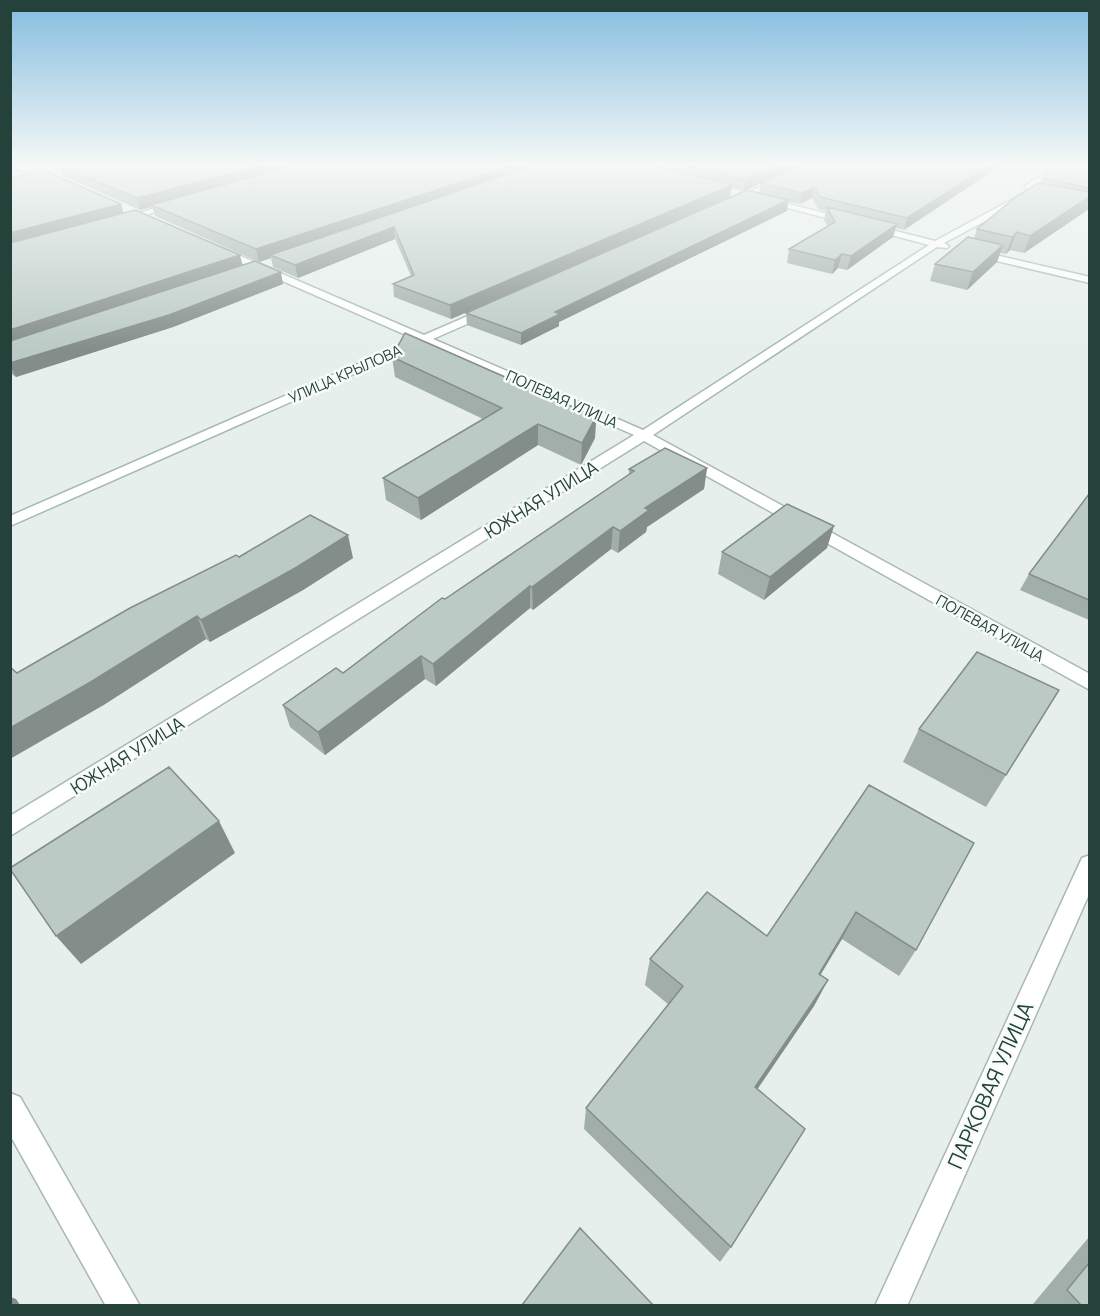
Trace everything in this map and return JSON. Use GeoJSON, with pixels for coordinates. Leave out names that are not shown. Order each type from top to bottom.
{"type":"FeatureCollection","features":[{"type":"Feature","properties":{"kind":"street"},"geometry":{"type":"LineString","coordinates":[[872,227],[958,249]]}},
{"type":"Feature","properties":{"kind":"street","name":"ЮЖНАЯ УЛИЦА"},"geometry":{"type":"LineString","coordinates":[[10,827],[644,435],[936,244],[970,227]]}},
{"type":"Feature","properties":{"kind":"street","name":"ПОЛЕВАЯ УЛИЦА"},"geometry":{"type":"LineString","coordinates":[[208,245],[644,435],[1089,683]]}},
{"type":"Feature","properties":{"kind":"street"},"geometry":{"type":"LineString","coordinates":[[969,252],[1089,280]]}},
{"type":"Feature","properties":{"kind":"street","name":"УЛИЦА КРЫЛОВА"},"geometry":{"type":"LineString","coordinates":[[10,522],[501,305]]}},
{"type":"Feature","properties":{"kind":"street","name":"ПАРКОВАЯ УЛИЦА"},"geometry":{"type":"LineString","coordinates":[[891,1305],[1089,865]]}},
{"type":"Feature","properties":{"kind":"street"},"geometry":{"type":"LineString","coordinates":[[10,1107],[124,1305]]}},
{"type":"Feature","properties":{"kind":"building"},"geometry":{"type":"Polygon","coordinates":[[[10,227],[31,227],[10,233],[10,227]]]}},
{"type":"Feature","properties":{"kind":"building"},"geometry":{"type":"Polygon","coordinates":[[[69,227],[176,227],[240,255],[10,330],[10,243],[69,227]]]}},
{"type":"Feature","properties":{"kind":"building"},"geometry":{"type":"Polygon","coordinates":[[[204,227],[322,227],[256,249],[204,227]]]}},
{"type":"Feature","properties":{"kind":"building"},"geometry":{"type":"Polygon","coordinates":[[[351,227],[393,227],[295,265],[270,255],[351,227]]]}},
{"type":"Feature","properties":{"kind":"building"},"geometry":{"type":"Polygon","coordinates":[[[394,227],[632,227],[450,305],[393,284],[414,275],[394,227]]]}},
{"type":"Feature","properties":{"kind":"building"},"geometry":{"type":"Polygon","coordinates":[[[662,227],[731,227],[555,312],[560,314],[521,333],[466,313],[662,227]]]}},
{"type":"Feature","properties":{"kind":"building"},"geometry":{"type":"Polygon","coordinates":[[[826,227],[892,227],[851,256],[842,254],[835,260],[789,249],[826,227]]]}},
{"type":"Feature","properties":{"kind":"building"},"geometry":{"type":"Polygon","coordinates":[[[1043,227],[1030,236],[1017,232],[1012,237],[977,229],[1043,227]]]}},
{"type":"Feature","properties":{"kind":"building"},"geometry":{"type":"Polygon","coordinates":[[[968,237],[1003,245],[973,272],[935,264],[968,237]]]}},
{"type":"Feature","properties":{"kind":"building"},"geometry":{"type":"Polygon","coordinates":[[[255,261],[281,272],[169,315],[10,363],[10,341],[255,261]]]}},
{"type":"Feature","properties":{"kind":"building"},"geometry":{"type":"Polygon","coordinates":[[[405,333],[596,417],[582,443],[538,424],[418,498],[383,478],[502,408],[392,357],[405,333]]]}},
{"type":"Feature","properties":{"kind":"building"},"geometry":{"type":"Polygon","coordinates":[[[665,448],[707,468],[645,508],[649,510],[620,531],[613,527],[532,587],[530,586],[433,664],[421,656],[318,732],[283,705],[336,668],[343,673],[442,598],[445,599],[634,471],[629,469],[665,448]]]}},
{"type":"Feature","properties":{"kind":"building"},"geometry":{"type":"Polygon","coordinates":[[[1089,494],[1089,600],[1029,574],[1089,494]]]}},
{"type":"Feature","properties":{"kind":"building"},"geometry":{"type":"Polygon","coordinates":[[[787,504],[834,526],[770,577],[722,552],[787,504]]]}},
{"type":"Feature","properties":{"kind":"building"},"geometry":{"type":"Polygon","coordinates":[[[310,515],[348,535],[297,567],[201,620],[197,616],[89,683],[10,728],[10,667],[17,673],[130,608],[236,555],[239,557],[310,515]]]}},
{"type":"Feature","properties":{"kind":"building"},"geometry":{"type":"Polygon","coordinates":[[[977,652],[1059,690],[1006,775],[919,729],[977,652]]]}},
{"type":"Feature","properties":{"kind":"building"},"geometry":{"type":"Polygon","coordinates":[[[169,767],[219,821],[56,936],[10,868],[169,767]]]}},
{"type":"Feature","properties":{"kind":"building"},"geometry":{"type":"Polygon","coordinates":[[[869,785],[974,843],[916,950],[856,912],[819,974],[828,980],[755,1087],[805,1129],[731,1247],[586,1108],[683,986],[650,959],[707,892],[767,936],[869,785]]]}},
{"type":"Feature","properties":{"kind":"building"},"geometry":{"type":"Polygon","coordinates":[[[580,1228],[653,1305],[522,1305],[580,1228]]]}},
{"type":"Feature","properties":{"kind":"building"},"geometry":{"type":"Polygon","coordinates":[[[1089,1263],[1089,1305],[1081,1305],[1067,1290],[1089,1263]]]}}]}
